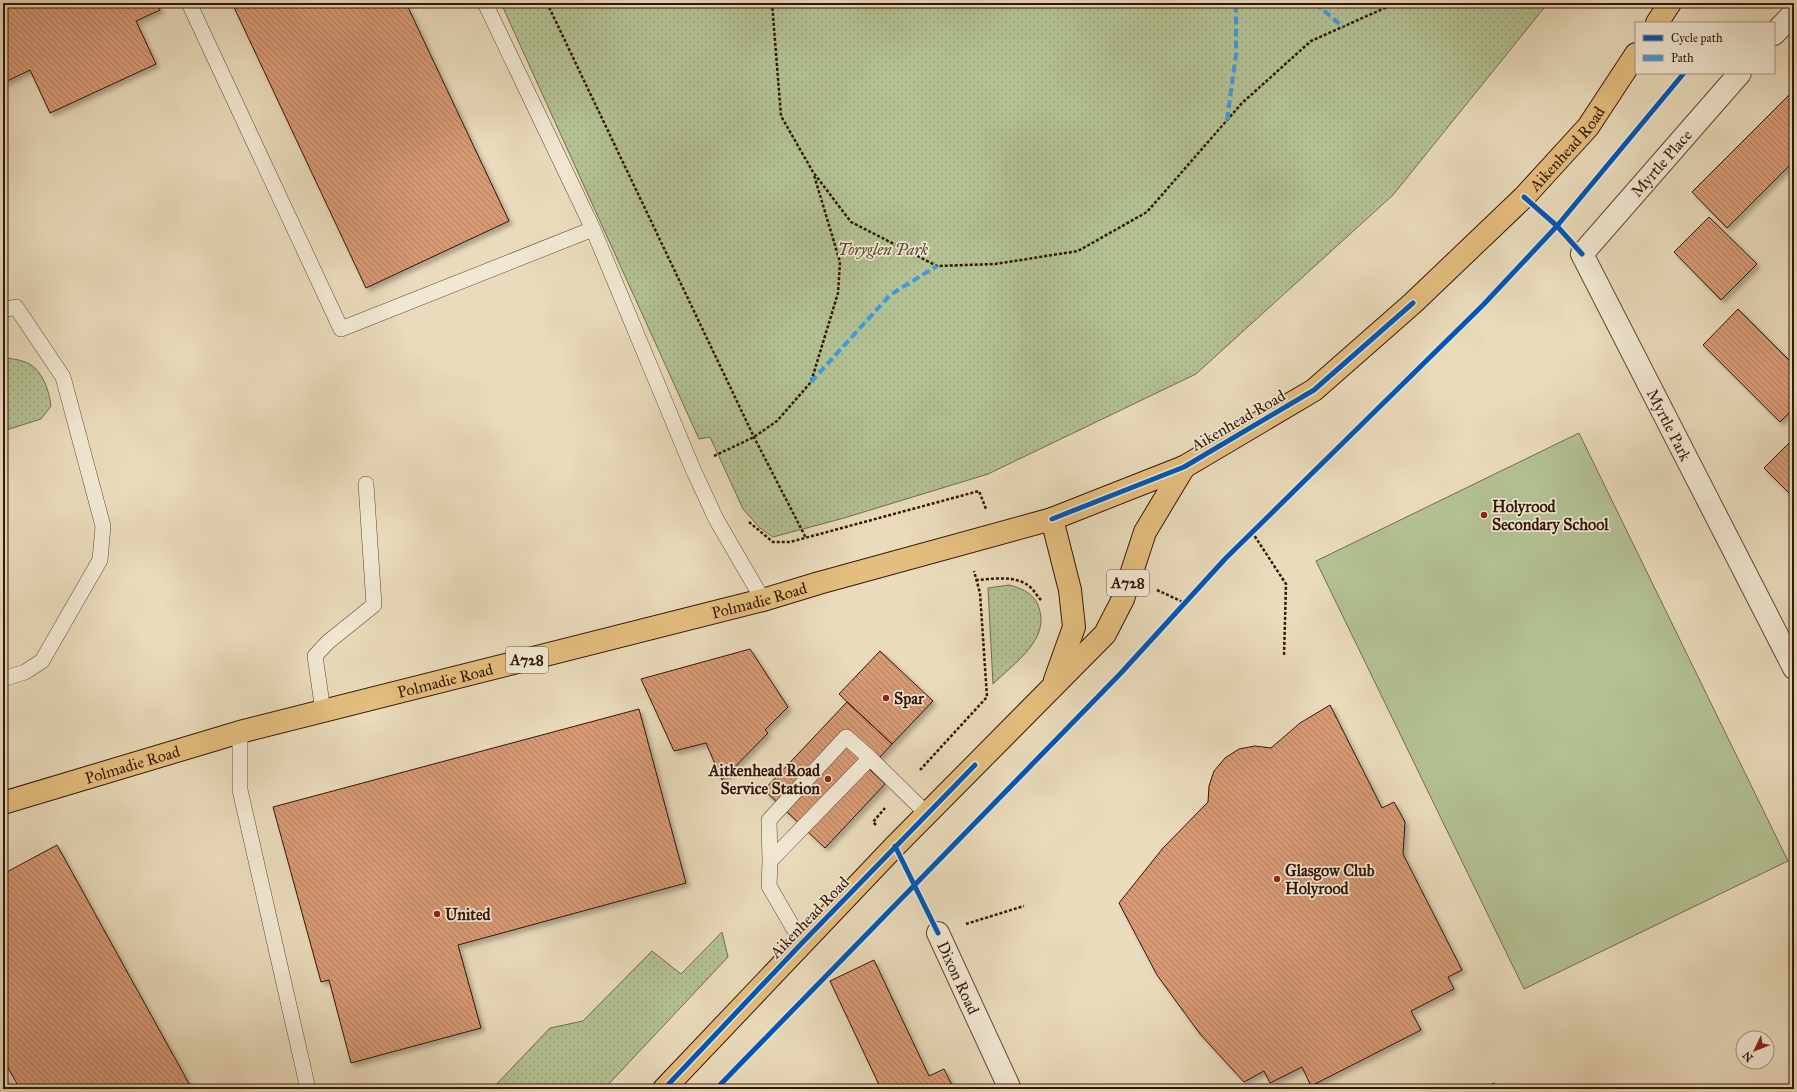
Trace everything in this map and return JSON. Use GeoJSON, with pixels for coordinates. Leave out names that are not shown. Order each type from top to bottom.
{"type":"FeatureCollection","features":[{"type":"Feature","properties":{"kind":"main road"},"geometry":{"type":"LineString","coordinates":[[1658,22],[1670,3]]}},
{"type":"Feature","properties":{"kind":"main road","name":"Aikenhead Road"},"geometry":{"type":"LineString","coordinates":[[1053,686],[1074,627],[1070,590],[1052,519],[1184,467],[1314,390],[1413,304],[1524,197],[1588,127],[1635,56]]}},
{"type":"Feature","properties":{"kind":"main road","name":"Aikenhead Road"},"geometry":{"type":"LineString","coordinates":[[664,1089],[895,846],[1106,634],[1123,599],[1145,532],[1184,467]]}},
{"type":"Feature","properties":{"kind":"main road","name":"Polmadie Road"},"geometry":{"type":"LineString","coordinates":[[3,803],[240,732],[763,600],[1052,519]]}},
{"type":"Feature","properties":{"kind":"street"},"geometry":{"type":"LineString","coordinates":[[1775,33],[1794,13]]}},
{"type":"Feature","properties":{"kind":"street","name":"Myrtle Place"},"geometry":{"type":"LineString","coordinates":[[1582,254],[1739,74]]}},
{"type":"Feature","properties":{"kind":"street","name":"Myrtle Park"},"geometry":{"type":"LineString","coordinates":[[1582,254],[1794,668]]}},
{"type":"Feature","properties":{"kind":"street","name":"Dixon Road"},"geometry":{"type":"LineString","coordinates":[[938,933],[1010,1089]]}},
{"type":"Feature","properties":{"kind":"lane"},"geometry":{"type":"LineString","coordinates":[[189,3],[341,329],[593,229]]}},
{"type":"Feature","properties":{"kind":"lane"},"geometry":{"type":"LineString","coordinates":[[485,3],[593,229],[692,467],[720,527],[763,600]]}},
{"type":"Feature","properties":{"kind":"lane"},"geometry":{"type":"LineString","coordinates":[[3,310],[16,307],[63,377],[103,526],[100,560],[42,661],[25,672],[3,679]]}},
{"type":"Feature","properties":{"kind":"lane"},"geometry":{"type":"LineString","coordinates":[[323,711],[315,656],[328,642],[374,605],[366,484]]}},
{"type":"Feature","properties":{"kind":"lane"},"geometry":{"type":"LineString","coordinates":[[240,732],[240,790],[308,1089]]}},
{"type":"Feature","properties":{"kind":"lane"},"geometry":{"type":"LineString","coordinates":[[802,943],[769,886],[769,820],[846,737],[903,789],[927,814]]}},
{"type":"Feature","properties":{"kind":"lane"},"geometry":{"type":"LineString","coordinates":[[770,861],[870,758]]}},
{"type":"Feature","properties":{"kind":"path"},"geometry":{"type":"LineString","coordinates":[[547,3],[754,437],[806,538]]}},
{"type":"Feature","properties":{"kind":"path"},"geometry":{"type":"LineString","coordinates":[[772,3],[781,116],[814,172],[851,222],[938,266],[995,264],[1078,251],[1147,212],[1242,103],[1311,41],[1396,3]]}},
{"type":"Feature","properties":{"kind":"path"},"geometry":{"type":"LineString","coordinates":[[692,467],[754,437],[777,421],[811,382],[838,292],[840,262],[814,172]]}},
{"type":"Feature","properties":{"kind":"path"},"geometry":{"type":"LineString","coordinates":[[720,527],[744,517],[773,542],[790,542],[980,491],[995,535]]}},
{"type":"Feature","properties":{"kind":"path"},"geometry":{"type":"LineString","coordinates":[[1247,538],[1258,527]]}},
{"type":"Feature","properties":{"kind":"path"},"geometry":{"type":"LineString","coordinates":[[1252,532],[1286,584],[1284,656]]}},
{"type":"Feature","properties":{"kind":"path"},"geometry":{"type":"LineString","coordinates":[[895,846],[873,822],[987,697],[980,593],[966,542]]}},
{"type":"Feature","properties":{"kind":"path"},"geometry":{"type":"LineString","coordinates":[[1180,609],[1190,597]]}},
{"type":"Feature","properties":{"kind":"path"},"geometry":{"type":"LineString","coordinates":[[938,933],[1024,906]]}},
{"type":"Feature","properties":{"kind":"green space","name":"Toryglen Park"},"geometry":{"type":"Polygon","coordinates":[[[501,3],[1548,3],[1393,195],[1196,374],[988,474],[844,518],[773,537],[760,528],[743,509],[710,437],[699,439],[501,3]]]}},
{"type":"Feature","properties":{"kind":"green space"},"geometry":{"type":"Polygon","coordinates":[[[3,357],[22,361],[36,369],[44,380],[51,406],[41,419],[3,431],[3,357]]]}},
{"type":"Feature","properties":{"kind":"green space"},"geometry":{"type":"Polygon","coordinates":[[[1579,433],[1788,861],[1524,989],[1316,561],[1579,433]]]}},
{"type":"Feature","properties":{"kind":"green space"},"geometry":{"type":"Polygon","coordinates":[[[1009,585],[1030,594],[1036,601],[1041,617],[1040,629],[1029,649],[993,684],[988,588],[1009,585]]]}},
{"type":"Feature","properties":{"kind":"green space"},"geometry":{"type":"Polygon","coordinates":[[[722,932],[728,957],[604,1089],[492,1089],[550,1028],[583,1021],[652,951],[681,974],[722,932]]]}},
{"type":"Feature","properties":{"kind":"building"},"geometry":{"type":"Polygon","coordinates":[[[3,3],[157,3],[160,10],[136,21],[156,64],[50,113],[30,70],[3,83],[3,3]]]}},
{"type":"Feature","properties":{"kind":"building"},"geometry":{"type":"Polygon","coordinates":[[[232,3],[406,3],[509,221],[366,288],[232,3]]]}},
{"type":"Feature","properties":{"kind":"building"},"geometry":{"type":"Polygon","coordinates":[[[1794,90],[1794,161],[1727,228],[1692,192],[1794,90]]]}},
{"type":"Feature","properties":{"kind":"building"},"geometry":{"type":"Polygon","coordinates":[[[1709,217],[1757,264],[1721,300],[1674,252],[1709,217]]]}},
{"type":"Feature","properties":{"kind":"building"},"geometry":{"type":"Polygon","coordinates":[[[1738,309],[1794,365],[1794,408],[1780,422],[1703,345],[1738,309]]]}},
{"type":"Feature","properties":{"kind":"building"},"geometry":{"type":"Polygon","coordinates":[[[1794,438],[1794,498],[1764,468],[1794,438]]]}},
{"type":"Feature","properties":{"kind":"building"},"geometry":{"type":"Polygon","coordinates":[[[750,649],[788,707],[765,730],[768,733],[722,780],[706,743],[674,751],[641,679],[750,649]]]}},
{"type":"Feature","properties":{"kind":"building","name":"Spar"},"geometry":{"type":"Polygon","coordinates":[[[880,651],[933,701],[892,744],[839,694],[880,651]]]}},
{"type":"Feature","properties":{"kind":"building"},"geometry":{"type":"Polygon","coordinates":[[[847,702],[892,744],[869,769],[885,784],[825,848],[764,790],[847,702]]]}},
{"type":"Feature","properties":{"kind":"building","name":"Glasgow Club Holyrood"},"geometry":{"type":"Polygon","coordinates":[[[1330,705],[1382,808],[1394,802],[1405,822],[1403,854],[1462,970],[1448,977],[1454,989],[1411,1011],[1421,1030],[1311,1086],[1302,1067],[1270,1083],[1264,1071],[1244,1082],[1200,1034],[1157,975],[1119,903],[1163,848],[1208,802],[1209,786],[1214,771],[1225,758],[1239,749],[1255,746],[1271,748],[1300,723],[1330,705]]]}},
{"type":"Feature","properties":{"kind":"building","name":"United"},"geometry":{"type":"Polygon","coordinates":[[[639,709],[686,883],[458,945],[481,1028],[351,1063],[329,980],[321,982],[273,807],[639,709]]]}},
{"type":"Feature","properties":{"kind":"building"},"geometry":{"type":"Polygon","coordinates":[[[57,845],[192,1089],[20,1089],[3,1059],[3,874],[57,845]]]}},
{"type":"Feature","properties":{"kind":"building"},"geometry":{"type":"Polygon","coordinates":[[[874,960],[929,1076],[944,1069],[954,1089],[881,1089],[830,981],[874,960]]]}},
{"type":"Feature","properties":{"kind":"building"},"geometry":{"type":"Polygon","coordinates":[[[3,1074],[11,1089],[3,1089],[3,1074]]]}},
{"type":"Feature","properties":{"kind":"building"},"geometry":{"type":"Polygon","coordinates":[[[1494,1083],[1497,1089],[1482,1089],[1494,1083]]]}},
{"type":"Feature","properties":{"kind":"marked path"},"geometry":{"type":"LineString","coordinates":[[1227,120],[1236,55],[1236,3]]}},
{"type":"Feature","properties":{"kind":"marked path"},"geometry":{"type":"LineString","coordinates":[[1315,3],[1343,27]]}},
{"type":"Feature","properties":{"kind":"marked path"},"geometry":{"type":"LineString","coordinates":[[811,382],[890,295],[937,266]]}},
{"type":"Feature","properties":{"kind":"cycle path"},"geometry":{"type":"LineString","coordinates":[[716,1089],[1121,673],[1225,559],[1484,304],[1557,226],[1683,74]]}},
{"type":"Feature","properties":{"kind":"cycle path"},"geometry":{"type":"LineString","coordinates":[[1524,197],[1557,226],[1582,254]]}},
{"type":"Feature","properties":{"kind":"cycle path"},"geometry":{"type":"LineString","coordinates":[[1052,519],[1184,467],[1314,390],[1413,303]]}},
{"type":"Feature","properties":{"kind":"cycle path"},"geometry":{"type":"LineString","coordinates":[[664,1089],[802,943],[975,765]]}},
{"type":"Feature","properties":{"kind":"cycle path"},"geometry":{"type":"LineString","coordinates":[[895,846],[938,933]]}},
{"type":"Feature","properties":{"kind":"place","name":"Holyrood Secondary School"},"geometry":{"type":"Point","coordinates":[1484,515]}},
{"type":"Feature","properties":{"kind":"place","name":"Spar"},"geometry":{"type":"Point","coordinates":[886,698]}},
{"type":"Feature","properties":{"kind":"place","name":"Aitkenhead Road Service Station"},"geometry":{"type":"Point","coordinates":[828,779]}},
{"type":"Feature","properties":{"kind":"place","name":"Glasgow Club Holyrood"},"geometry":{"type":"Point","coordinates":[1277,879]}},
{"type":"Feature","properties":{"kind":"place","name":"United"},"geometry":{"type":"Point","coordinates":[437,914]}}]}
